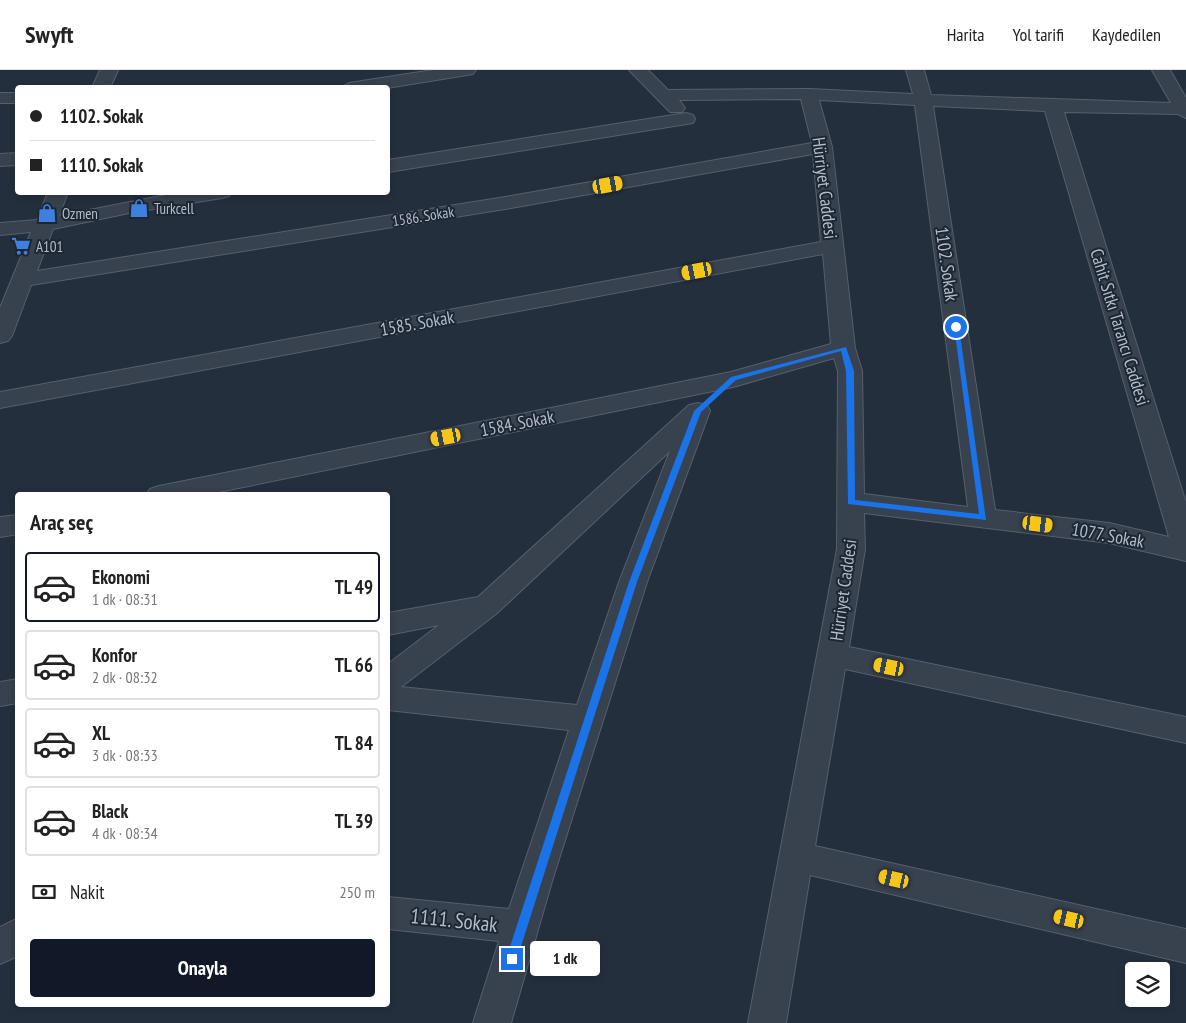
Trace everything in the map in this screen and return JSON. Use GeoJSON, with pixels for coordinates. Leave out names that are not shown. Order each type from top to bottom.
{"type":"FeatureCollection","features":[{"type":"Feature","properties":{"kind":"street"},"geometry":{"type":"LineString","coordinates":[[103,85],[109,70]]}},
{"type":"Feature","properties":{"kind":"street"},"geometry":{"type":"LineString","coordinates":[[369,85],[467,70]]}},
{"type":"Feature","properties":{"kind":"street"},"geometry":{"type":"LineString","coordinates":[[390,166],[686,119],[638,70]]}},
{"type":"Feature","properties":{"kind":"street","name":"1102. Sokak"},"geometry":{"type":"LineString","coordinates":[[915,70],[923,99],[984,518]]}},
{"type":"Feature","properties":{"kind":"street"},"geometry":{"type":"LineString","coordinates":[[1161,70],[1185,110]]}},
{"type":"Feature","properties":{"kind":"street"},"geometry":{"type":"LineString","coordinates":[[664,95],[810,94],[1053,106],[1185,110]]}},
{"type":"Feature","properties":{"kind":"street","name":"Hürriyet Caddesi"},"geometry":{"type":"LineString","coordinates":[[767,1023],[852,549],[850,371],[844,348],[822,147],[810,94]]}},
{"type":"Feature","properties":{"kind":"street"},"geometry":{"type":"LineString","coordinates":[[0,98],[15,98]]}},
{"type":"Feature","properties":{"kind":"street","name":"Cahit Sıtkı Tarancı Caddesi"},"geometry":{"type":"LineString","coordinates":[[1053,106],[1186,549]]}},
{"type":"Feature","properties":{"kind":"street","name":"1586. Sokak"},"geometry":{"type":"LineString","coordinates":[[23,280],[511,202],[822,147]]}},
{"type":"Feature","properties":{"kind":"street"},"geometry":{"type":"LineString","coordinates":[[0,160],[15,159]]}},
{"type":"Feature","properties":{"kind":"street"},"geometry":{"type":"LineString","coordinates":[[0,336],[7,304],[23,280],[57,195]]}},
{"type":"Feature","properties":{"kind":"street"},"geometry":{"type":"LineString","coordinates":[[0,229],[46,225],[129,207],[203,195]]}},
{"type":"Feature","properties":{"kind":"street","name":"1585. Sokak"},"geometry":{"type":"LineString","coordinates":[[0,400],[833,246]]}},
{"type":"Feature","properties":{"kind":"street","name":"1584. Sokak"},"geometry":{"type":"LineString","coordinates":[[174,492],[733,379],[844,348]]}},
{"type":"Feature","properties":{"kind":"street"},"geometry":{"type":"LineString","coordinates":[[390,678],[486,606],[733,379]]}},
{"type":"Feature","properties":{"kind":"street"},"geometry":{"type":"LineString","coordinates":[[492,1023],[521,927],[633,582],[698,411]]}},
{"type":"Feature","properties":{"kind":"street","name":"1077. Sokak"},"geometry":{"type":"LineString","coordinates":[[851,502],[1110,533],[1186,549]]}},
{"type":"Feature","properties":{"kind":"street"},"geometry":{"type":"LineString","coordinates":[[0,527],[15,524]]}},
{"type":"Feature","properties":{"kind":"street"},"geometry":{"type":"LineString","coordinates":[[390,624],[486,606]]}},
{"type":"Feature","properties":{"kind":"street"},"geometry":{"type":"LineString","coordinates":[[833,655],[1186,730]]}},
{"type":"Feature","properties":{"kind":"street"},"geometry":{"type":"LineString","coordinates":[[0,694],[15,692]]}},
{"type":"Feature","properties":{"kind":"street"},"geometry":{"type":"LineString","coordinates":[[390,698],[588,719]]}},
{"type":"Feature","properties":{"kind":"street"},"geometry":{"type":"LineString","coordinates":[[797,857],[1186,946]]}},
{"type":"Feature","properties":{"kind":"street","name":"1111. Sokak"},"geometry":{"type":"LineString","coordinates":[[390,913],[521,927]]}},
{"type":"Feature","properties":{"kind":"street"},"geometry":{"type":"LineString","coordinates":[[0,947],[15,937]]}},
{"type":"Feature","properties":{"kind":"place","name":"Turkcell"},"geometry":{"type":"Point","coordinates":[139,208]}},
{"type":"Feature","properties":{"kind":"place","name":"Ozmen"},"geometry":{"type":"Point","coordinates":[47,213]}},
{"type":"Feature","properties":{"kind":"place","name":"A101"},"geometry":{"type":"Point","coordinates":[21,246]}},
{"type":"Feature","properties":{"kind":"route"},"geometry":{"type":"LineString","coordinates":[[512,959],[536,878],[633,582],[698,411],[733,379],[844,348],[850,371],[851,502],[984,518],[956,327]]}}]}
